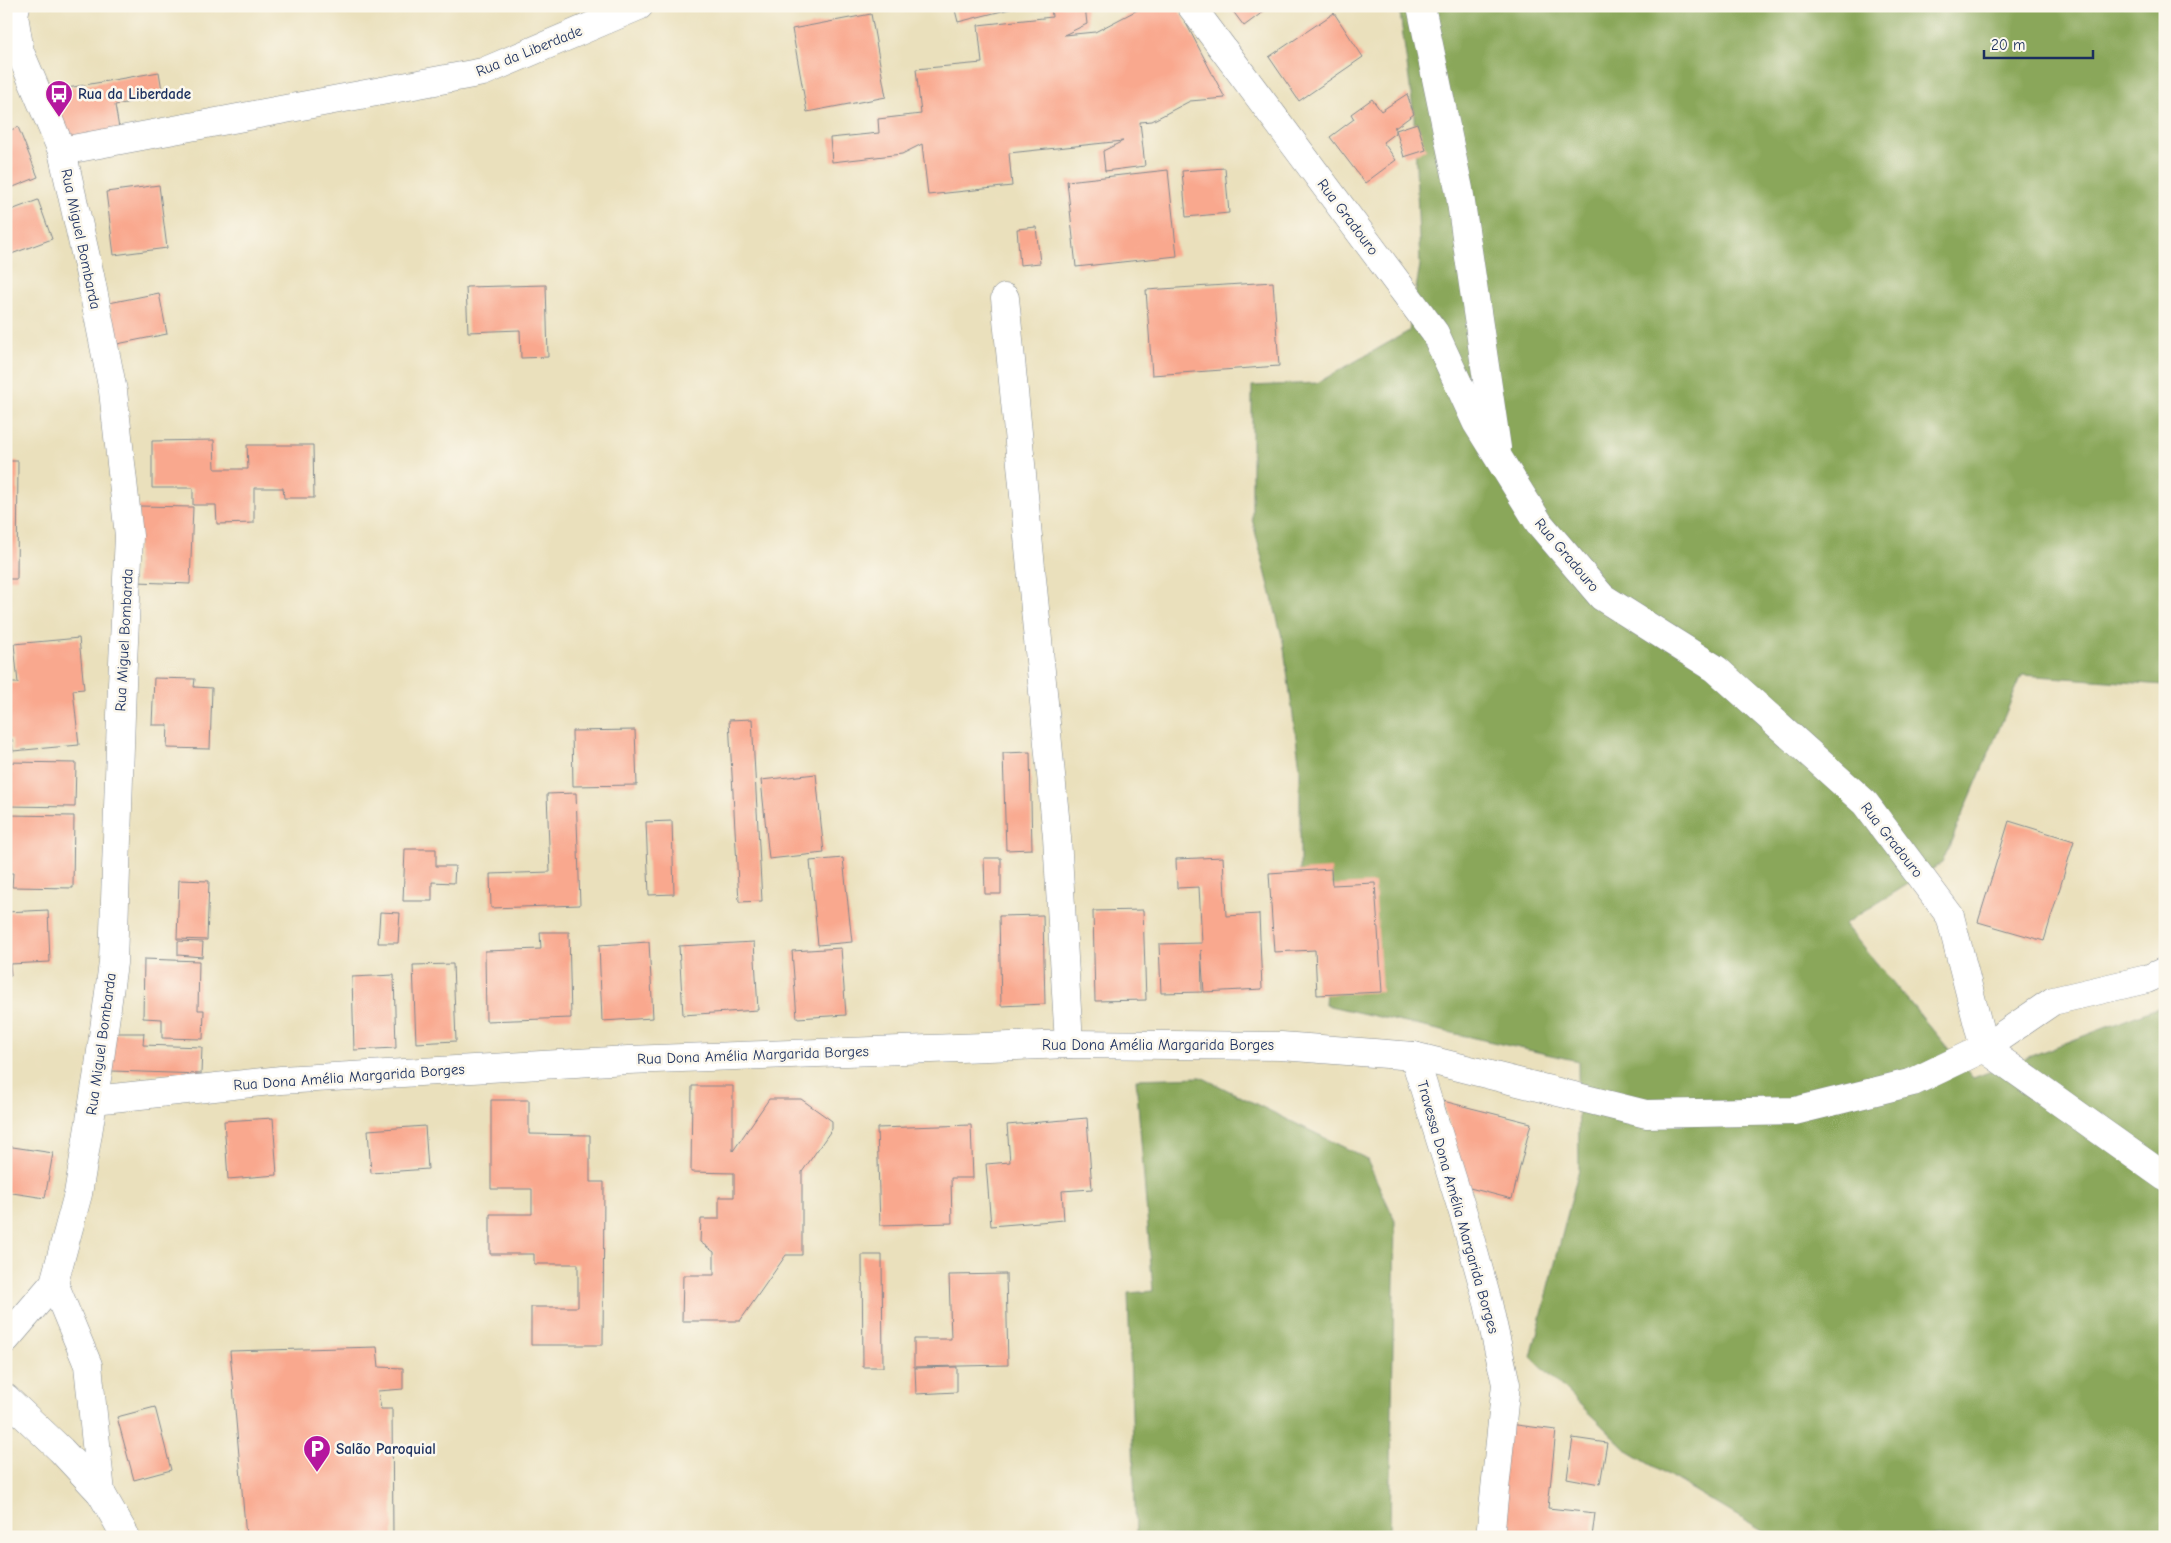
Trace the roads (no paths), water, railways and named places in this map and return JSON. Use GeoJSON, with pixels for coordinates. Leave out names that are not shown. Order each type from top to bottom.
{"type":"FeatureCollection","features":[{"type":"Feature","properties":{"kind":"street","name":"Rua Miguel Bombarda"},"geometry":{"type":"LineString","coordinates":[[6,1339],[54,1283],[78,1194],[94,1100],[113,963],[129,536],[113,391],[62,151],[13,41],[16,6]]}},
{"type":"Feature","properties":{"kind":"street","name":"Rua da Liberdade"},"geometry":{"type":"LineString","coordinates":[[62,151],[483,72],[639,6]]}},
{"type":"Feature","properties":{"kind":"street","name":"Rua Gradouro"},"geometry":{"type":"LineString","coordinates":[[1191,6],[1435,333],[1476,422],[1539,523],[1602,597],[1716,669],[1865,803],[1950,916],[1984,1048]]}},
{"type":"Feature","properties":{"kind":"street"},"geometry":{"type":"LineString","coordinates":[[1421,6],[1459,189],[1499,459]]}},
{"type":"Feature","properties":{"kind":"street"},"geometry":{"type":"LineString","coordinates":[[1004,298],[1057,836],[1069,1044]]}},
{"type":"Feature","properties":{"kind":"street","name":"Rua Dona Amélia Margarida Borges"},"geometry":{"type":"LineString","coordinates":[[94,1100],[281,1080],[628,1060],[1069,1044],[1281,1046],[1414,1056],[1646,1114],[1795,1111],[1913,1082],[1984,1048],[2053,1001],[2147,979],[2165,971]]}},
{"type":"Feature","properties":{"kind":"street"},"geometry":{"type":"LineString","coordinates":[[1984,1048],[2165,1177]]}},
{"type":"Feature","properties":{"kind":"street","name":"Travessa Dona Amélia Margarida Borges"},"geometry":{"type":"LineString","coordinates":[[1414,1056],[1459,1198],[1488,1302],[1506,1384],[1490,1537]]}},
{"type":"Feature","properties":{"kind":"street"},"geometry":{"type":"LineString","coordinates":[[54,1283],[88,1365],[102,1493]]}},
{"type":"Feature","properties":{"kind":"street"},"geometry":{"type":"LineString","coordinates":[[6,1398],[61,1450],[102,1493],[126,1537]]}},
{"type":"Feature","properties":{"kind":"place","name":"Rua da Liberdade"},"geometry":{"type":"Point","coordinates":[59,118]}},
{"type":"Feature","properties":{"kind":"place","name":"Salão Paroquial"},"geometry":{"type":"Point","coordinates":[317,1473]}}]}
